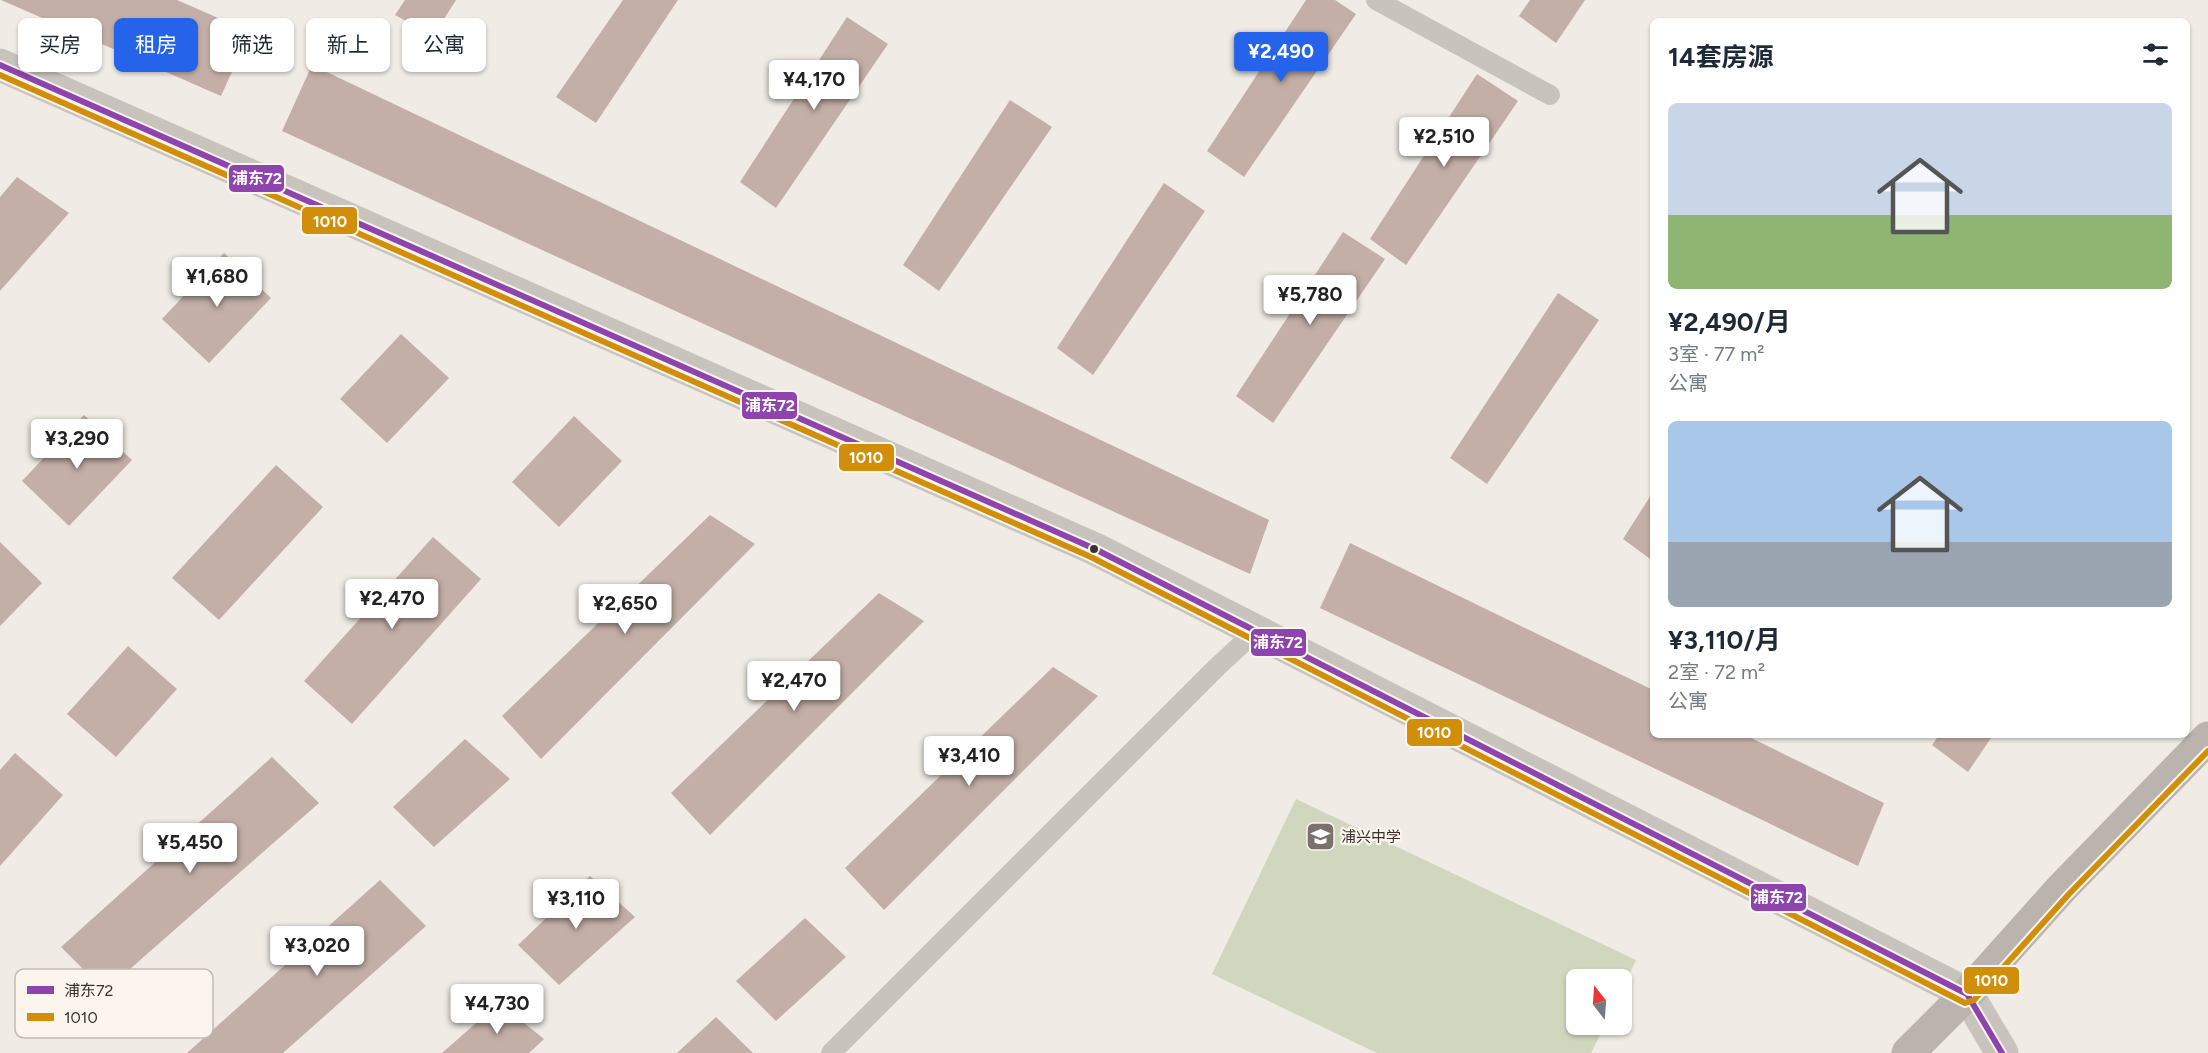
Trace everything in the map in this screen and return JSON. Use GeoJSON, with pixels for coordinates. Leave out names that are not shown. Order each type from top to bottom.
{"type":"FeatureCollection","features":[{"type":"Feature","properties":{"kind":"street"},"geometry":{"type":"LineString","coordinates":[[0,65],[1095,549],[1967,994],[2002,1053]]}},
{"type":"Feature","properties":{"kind":"street"},"geometry":{"type":"LineString","coordinates":[[1908,1053],[1967,994],[2062,888],[2208,738]]}},
{"type":"Feature","properties":{"kind":"lane"},"geometry":{"type":"LineString","coordinates":[[1376,0],[1550,95]]}},
{"type":"Feature","properties":{"kind":"lane"},"geometry":{"type":"LineString","coordinates":[[831,1053],[1216,667],[1255,632]]}},
{"type":"Feature","properties":{"kind":"green space"},"geometry":{"type":"Polygon","coordinates":[[[1296,799],[1636,960],[1632,969],[1566,969],[1566,1035],[1600,1035],[1591,1053],[1377,1053],[1212,974],[1296,799]]]}},
{"type":"Feature","properties":{"kind":"building"},"geometry":{"type":"Polygon","coordinates":[[[1,0],[177,0],[218,18],[210,18],[210,72],[232,72],[221,96],[166,72],[198,72],[198,18],[114,18],[114,49],[102,44],[102,18],[42,18],[1,0]]]}},
{"type":"Feature","properties":{"kind":"building"},"geometry":{"type":"Polygon","coordinates":[[[405,0],[456,0],[444,18],[402,19],[395,15],[405,0]]]}},
{"type":"Feature","properties":{"kind":"building"},"geometry":{"type":"Polygon","coordinates":[[[623,0],[678,0],[596,123],[556,97],[623,0]]]}},
{"type":"Feature","properties":{"kind":"building"},"geometry":{"type":"Polygon","coordinates":[[[1306,0],[1335,0],[1356,14],[1244,177],[1207,151],[1306,0]]]}},
{"type":"Feature","properties":{"kind":"building"},"geometry":{"type":"Polygon","coordinates":[[[1530,0],[1585,0],[1556,43],[1519,16],[1530,0]]]}},
{"type":"Feature","properties":{"kind":"building"},"geometry":{"type":"Polygon","coordinates":[[[847,17],[888,44],[776,208],[740,182],[847,17]]]}},
{"type":"Feature","properties":{"kind":"building"},"geometry":{"type":"Polygon","coordinates":[[[309,72],[327,72],[1269,520],[1250,574],[282,131],[309,72]]]}},
{"type":"Feature","properties":{"kind":"building"},"geometry":{"type":"Polygon","coordinates":[[[1477,74],[1518,101],[1406,265],[1370,239],[1477,74]]]}},
{"type":"Feature","properties":{"kind":"building"},"geometry":{"type":"Polygon","coordinates":[[[1010,100],[1052,127],[939,291],[903,265],[1010,100]]]}},
{"type":"Feature","properties":{"kind":"building"},"geometry":{"type":"Polygon","coordinates":[[[17,177],[69,213],[0,291],[0,197],[17,177]]]}},
{"type":"Feature","properties":{"kind":"building"},"geometry":{"type":"Polygon","coordinates":[[[1164,183],[1205,211],[1093,375],[1057,348],[1164,183]]]}},
{"type":"Feature","properties":{"kind":"building"},"geometry":{"type":"Polygon","coordinates":[[[1343,232],[1385,259],[1273,423],[1236,396],[1343,232]]]}},
{"type":"Feature","properties":{"kind":"building"},"geometry":{"type":"Polygon","coordinates":[[[224,253],[271,298],[209,363],[162,319],[224,253]]]}},
{"type":"Feature","properties":{"kind":"building"},"geometry":{"type":"Polygon","coordinates":[[[1558,293],[1599,320],[1487,484],[1450,458],[1558,293]]]}},
{"type":"Feature","properties":{"kind":"building"},"geometry":{"type":"Polygon","coordinates":[[[401,334],[449,378],[387,443],[340,399],[401,334]]]}},
{"type":"Feature","properties":{"kind":"building"},"geometry":{"type":"Polygon","coordinates":[[[84,415],[132,460],[69,526],[22,481],[84,415]]]}},
{"type":"Feature","properties":{"kind":"building"},"geometry":{"type":"Polygon","coordinates":[[[574,416],[622,461],[559,527],[512,482],[574,416]]]}},
{"type":"Feature","properties":{"kind":"building"},"geometry":{"type":"Polygon","coordinates":[[[276,465],[323,507],[219,620],[172,578],[276,465]]]}},
{"type":"Feature","properties":{"kind":"building"},"geometry":{"type":"Polygon","coordinates":[[[1650,497],[1650,559],[1623,539],[1650,497]]]}},
{"type":"Feature","properties":{"kind":"building"},"geometry":{"type":"Polygon","coordinates":[[[710,515],[755,544],[541,759],[502,716],[710,515]]]}},
{"type":"Feature","properties":{"kind":"building"},"geometry":{"type":"Polygon","coordinates":[[[433,537],[481,579],[352,724],[304,681],[433,537]]]}},
{"type":"Feature","properties":{"kind":"building"},"geometry":{"type":"Polygon","coordinates":[[[0,542],[42,583],[0,626],[0,542]]]}},
{"type":"Feature","properties":{"kind":"building"},"geometry":{"type":"Polygon","coordinates":[[[1350,543],[1650,689],[1650,738],[1751,738],[1884,803],[1858,866],[1320,608],[1350,543]]]}},
{"type":"Feature","properties":{"kind":"building"},"geometry":{"type":"Polygon","coordinates":[[[879,593],[924,621],[710,835],[671,793],[879,593]]]}},
{"type":"Feature","properties":{"kind":"building"},"geometry":{"type":"Polygon","coordinates":[[[128,646],[177,689],[116,757],[67,714],[128,646]]]}},
{"type":"Feature","properties":{"kind":"building"},"geometry":{"type":"Polygon","coordinates":[[[1053,667],[1098,696],[884,910],[845,868],[1053,667]]]}},
{"type":"Feature","properties":{"kind":"building"},"geometry":{"type":"Polygon","coordinates":[[[1937,738],[1991,738],[1968,772],[1932,745],[1937,738]]]}},
{"type":"Feature","properties":{"kind":"building"},"geometry":{"type":"Polygon","coordinates":[[[465,739],[510,779],[434,847],[393,807],[465,739]]]}},
{"type":"Feature","properties":{"kind":"building"},"geometry":{"type":"Polygon","coordinates":[[[15,753],[63,795],[0,866],[0,770],[15,753]]]}},
{"type":"Feature","properties":{"kind":"building"},"geometry":{"type":"Polygon","coordinates":[[[272,757],[319,803],[130,969],[83,969],[61,947],[272,757]]]}},
{"type":"Feature","properties":{"kind":"building"},"geometry":{"type":"Polygon","coordinates":[[[590,876],[635,917],[559,985],[518,945],[590,876]]]}},
{"type":"Feature","properties":{"kind":"building"},"geometry":{"type":"Polygon","coordinates":[[[380,880],[426,926],[283,1053],[187,1053],[204,1038],[213,1038],[213,1030],[380,880]]]}},
{"type":"Feature","properties":{"kind":"building"},"geometry":{"type":"Polygon","coordinates":[[[805,918],[846,957],[776,1021],[736,981],[805,918]]]}},
{"type":"Feature","properties":{"kind":"building"},"geometry":{"type":"Polygon","coordinates":[[[499,1003],[544,1039],[529,1053],[442,1053],[499,1003]]]}},
{"type":"Feature","properties":{"kind":"building"},"geometry":{"type":"Polygon","coordinates":[[[716,1017],[753,1053],[677,1053],[716,1017]]]}},
{"type":"Feature","properties":{"kind":"transit line","name":"浦东72"},"geometry":{"type":"LineString","coordinates":[[0,65],[1095,549],[1967,994],[2002,1053]]}},
{"type":"Feature","properties":{"kind":"transit line","name":"1010"},"geometry":{"type":"LineString","coordinates":[[0,75],[1091,557],[1965,1003],[1974,1000],[2069,894],[2208,751]]}},
{"type":"Feature","properties":{"kind":"place","name":"浦兴中学"},"geometry":{"type":"Point","coordinates":[1320,837]}}]}
